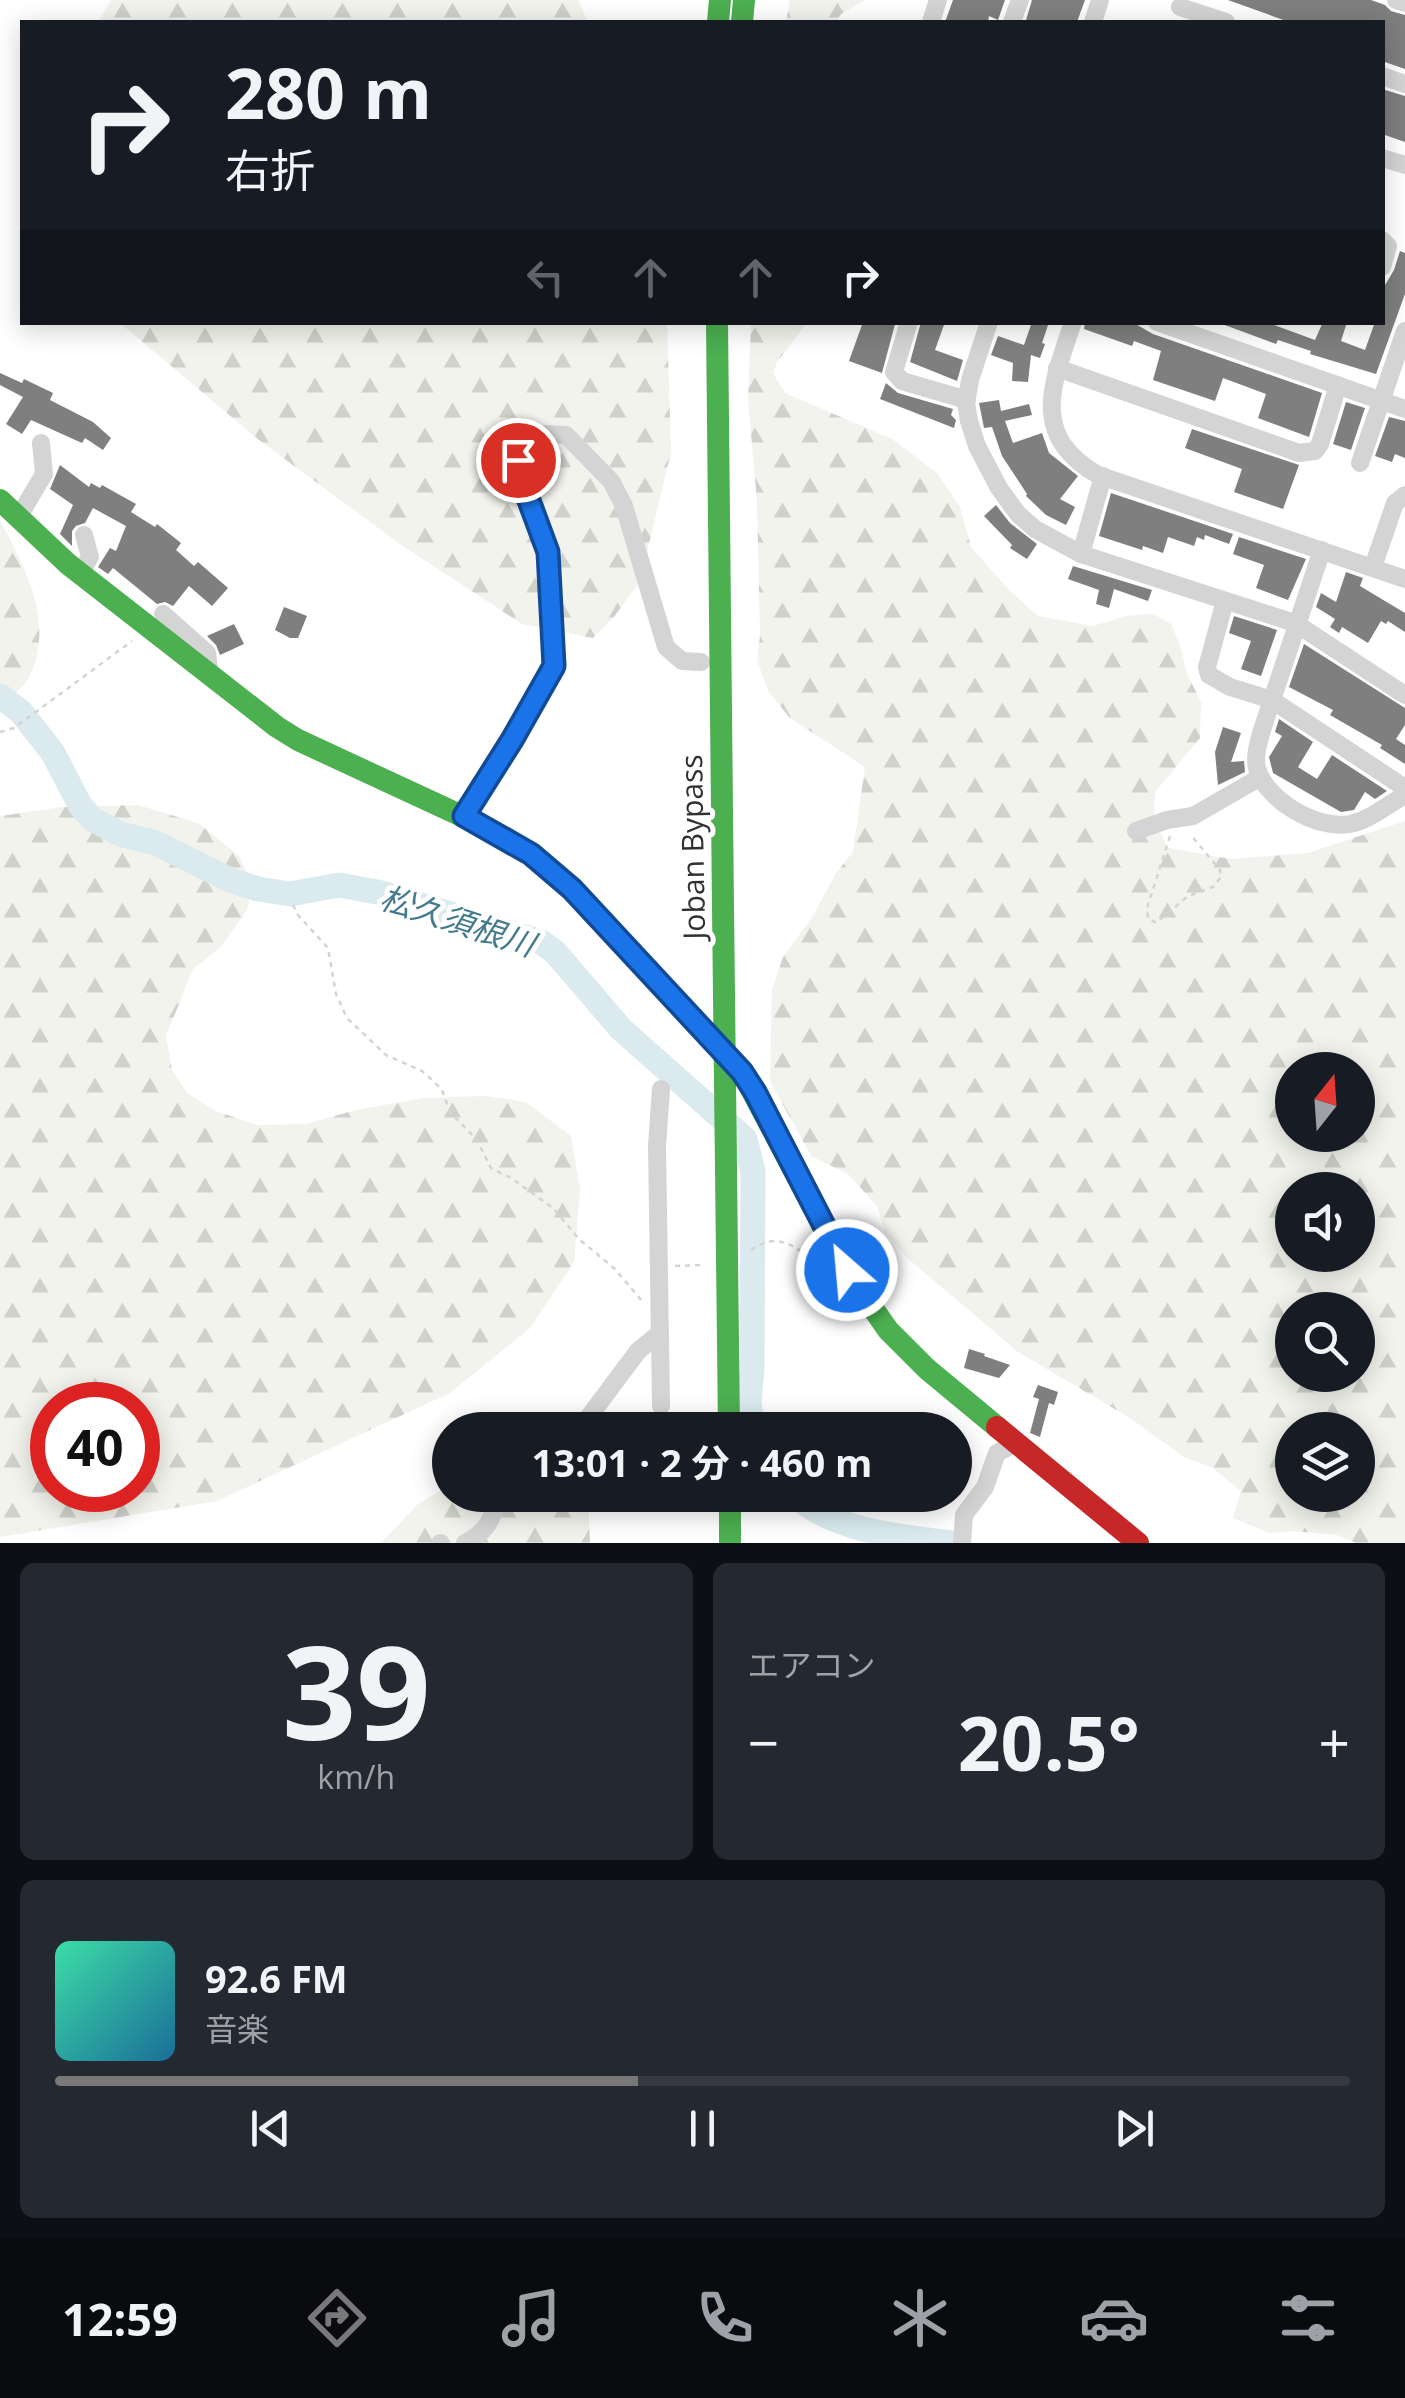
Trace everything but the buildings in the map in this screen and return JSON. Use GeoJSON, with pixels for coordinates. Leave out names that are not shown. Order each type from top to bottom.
{"type":"FeatureCollection","features":[{"type":"Feature","properties":{"kind":"main road","name":"Joban Bypass"},"geometry":{"type":"LineString","coordinates":[[699,325],[702,662],[728,1412]]}},
{"type":"Feature","properties":{"kind":"main road","name":"Joban Bypass"},"geometry":{"type":"LineString","coordinates":[[707,1412],[717,325]]}},
{"type":"Feature","properties":{"kind":"main road"},"geometry":{"type":"LineString","coordinates":[[0,500],[80,574],[156,621],[210,676],[298,740],[464,816],[531,854],[572,889],[742,1072],[845,1267],[870,1308],[903,1347],[1138,1543]]}},
{"type":"Feature","properties":{"kind":"main road"},"geometry":{"type":"LineString","coordinates":[[708,1512],[708,1543]]}},
{"type":"Feature","properties":{"kind":"main road"},"geometry":{"type":"LineString","coordinates":[[730,1512],[730,1543]]}},
{"type":"Feature","properties":{"kind":"street"},"geometry":{"type":"LineString","coordinates":[[1396,0],[1405,3]]}},
{"type":"Feature","properties":{"kind":"street"},"geometry":{"type":"LineString","coordinates":[[1179,10],[1218,20]]}},
{"type":"Feature","properties":{"kind":"street"},"geometry":{"type":"LineString","coordinates":[[908,325],[894,372],[902,381],[967,400]]}},
{"type":"Feature","properties":{"kind":"street"},"geometry":{"type":"LineString","coordinates":[[988,325],[967,400],[969,421],[977,446],[1009,501],[1035,529],[1081,554],[1295,623],[1405,695]]}},
{"type":"Feature","properties":{"kind":"street"},"geometry":{"type":"LineString","coordinates":[[1072,325],[1050,402],[1056,434],[1080,464],[1103,476],[1405,579]]}},
{"type":"Feature","properties":{"kind":"street"},"geometry":{"type":"LineString","coordinates":[[1165,325],[1405,408]]}},
{"type":"Feature","properties":{"kind":"street"},"geometry":{"type":"LineString","coordinates":[[1360,463],[1405,331]]}},
{"type":"Feature","properties":{"kind":"street"},"geometry":{"type":"LineString","coordinates":[[1057,368],[1299,453],[1315,451],[1320,444],[1338,386]]}},
{"type":"Feature","properties":{"kind":"street"},"geometry":{"type":"LineString","coordinates":[[464,816],[554,666],[548,552],[521,479],[518,460],[528,441],[547,434],[566,435],[611,481],[624,506],[666,647],[682,661],[702,662]]}},
{"type":"Feature","properties":{"kind":"street"},"geometry":{"type":"LineString","coordinates":[[18,518],[44,474],[41,443]]}},
{"type":"Feature","properties":{"kind":"street"},"geometry":{"type":"LineString","coordinates":[[1081,554],[1103,476]]}},
{"type":"Feature","properties":{"kind":"street"},"geometry":{"type":"LineString","coordinates":[[1373,567],[1395,503],[1405,496]]}},
{"type":"Feature","properties":{"kind":"street"},"geometry":{"type":"LineString","coordinates":[[80,574],[90,557],[84,535]]}},
{"type":"Feature","properties":{"kind":"street"},"geometry":{"type":"LineString","coordinates":[[1225,601],[1207,667],[1209,675],[1230,687],[1272,700],[1405,791],[1362,820],[1330,824],[1309,819],[1275,795],[1259,778],[1256,751],[1272,700],[1295,623],[1322,550]]}},
{"type":"Feature","properties":{"kind":"street"},"geometry":{"type":"LineString","coordinates":[[180,629],[181,604]]}},
{"type":"Feature","properties":{"kind":"street"},"geometry":{"type":"LineString","coordinates":[[156,621],[180,629],[207,653],[210,676]]}},
{"type":"Feature","properties":{"kind":"street"},"geometry":{"type":"LineString","coordinates":[[1136,831],[1193,816],[1259,778]]}},
{"type":"Feature","properties":{"kind":"street"},"geometry":{"type":"LineString","coordinates":[[661,1406],[657,1146],[662,1089]]}},
{"type":"Feature","properties":{"kind":"street"},"geometry":{"type":"LineString","coordinates":[[592,1412],[660,1324]]}},
{"type":"Feature","properties":{"kind":"street"},"geometry":{"type":"LineString","coordinates":[[962,1543],[964,1515],[986,1487],[998,1453],[1016,1443]]}},
{"type":"Feature","properties":{"kind":"street"},"geometry":{"type":"LineString","coordinates":[[465,1543],[481,1535],[494,1512]]}},
{"type":"Feature","properties":{"kind":"path"},"geometry":{"type":"LineString","coordinates":[[0,732],[14,728],[156,621]]}},
{"type":"Feature","properties":{"kind":"path"},"geometry":{"type":"LineString","coordinates":[[1176,819],[1220,870],[1221,877],[1213,887],[1188,896],[1156,923],[1148,918],[1147,908],[1176,819]]}},
{"type":"Feature","properties":{"kind":"path"},"geometry":{"type":"LineString","coordinates":[[293,905],[298,916],[328,948],[336,994],[347,1018],[386,1055],[422,1071],[432,1080],[442,1090],[450,1112],[477,1140],[490,1168],[553,1208],[582,1241],[616,1269],[660,1324]]}},
{"type":"Feature","properties":{"kind":"path"},"geometry":{"type":"LineString","coordinates":[[747,1253],[763,1241],[772,1240],[798,1248],[832,1268],[845,1267]]}},
{"type":"Feature","properties":{"kind":"path"},"geometry":{"type":"LineString","coordinates":[[659,1267],[713,1265]]}},
{"type":"Feature","properties":{"kind":"green space"},"geometry":{"type":"Polygon","coordinates":[[[111,0],[578,0],[587,20],[99,20],[111,0]]]}},
{"type":"Feature","properties":{"kind":"green space"},"geometry":{"type":"Polygon","coordinates":[[[790,0],[865,0],[837,20],[786,20],[790,0]]]}},
{"type":"Feature","properties":{"kind":"green space"},"geometry":{"type":"Polygon","coordinates":[[[122,325],[667,325],[671,452],[640,581],[593,638],[522,624],[400,544],[259,440],[122,325]]]}},
{"type":"Feature","properties":{"kind":"green space"},"geometry":{"type":"Polygon","coordinates":[[[751,325],[805,325],[776,363],[773,373],[785,393],[892,439],[937,473],[960,507],[971,547],[1038,616],[1093,626],[1126,616],[1153,614],[1171,624],[1187,674],[1201,702],[1200,738],[1155,792],[1154,818],[1168,848],[1231,859],[1308,853],[1405,821],[1405,1543],[1356,1543],[1337,1535],[1294,1531],[1269,1533],[1233,1518],[1241,1491],[1213,1468],[1184,1457],[1130,1418],[1018,1352],[905,1256],[885,1232],[877,1206],[848,1174],[811,1156],[770,1081],[772,990],[783,957],[853,852],[865,767],[790,718],[768,691],[757,660],[757,502],[748,399],[751,325]]]}},
{"type":"Feature","properties":{"kind":"green space"},"geometry":{"type":"Polygon","coordinates":[[[0,521],[34,597],[39,639],[28,679],[0,707],[0,521]]]}},
{"type":"Feature","properties":{"kind":"green space"},"geometry":{"type":"Polygon","coordinates":[[[138,805],[198,823],[239,856],[253,885],[247,910],[221,947],[193,969],[166,1036],[172,1070],[187,1093],[216,1111],[257,1125],[306,1124],[423,1098],[486,1096],[526,1102],[571,1136],[580,1188],[574,1262],[530,1328],[450,1393],[217,1501],[160,1510],[160,1382],[30,1382],[30,1512],[151,1512],[0,1537],[0,816],[63,807],[138,805]]]}},
{"type":"Feature","properties":{"kind":"green space"},"geometry":{"type":"Polygon","coordinates":[[[432,1496],[432,1512],[589,1512],[590,1543],[381,1543],[418,1504],[432,1496]]]}},
{"type":"Feature","properties":{"kind":"waterway","name":"松久須根川"},"geometry":{"type":"LineString","coordinates":[[0,696],[21,712],[53,753],[80,805],[92,819],[120,834],[156,843],[230,880],[258,889],[290,894],[339,885],[382,893],[541,942],[555,952],[621,1029],[745,1139],[753,1172],[750,1412]]}},
{"type":"Feature","properties":{"kind":"waterway","name":"松久須根川"},"geometry":{"type":"LineString","coordinates":[[820,1512],[848,1525],[952,1543]]}},
{"type":"Feature","properties":{"kind":"traffic: fast"},"geometry":{"type":"LineString","coordinates":[[718,20],[720,0]]}},
{"type":"Feature","properties":{"kind":"traffic: fast"},"geometry":{"type":"LineString","coordinates":[[742,20],[744,0]]}},
{"type":"Feature","properties":{"kind":"traffic: fast"},"geometry":{"type":"LineString","coordinates":[[717,325],[723,908]]}},
{"type":"Feature","properties":{"kind":"traffic: fast"},"geometry":{"type":"LineString","coordinates":[[0,500],[68,564],[277,727],[477,823],[531,855],[572,889],[742,1072],[847,1271],[888,1330],[927,1369],[997,1427]]}},
{"type":"Feature","properties":{"kind":"traffic: fast"},"geometry":{"type":"LineString","coordinates":[[723,908],[729,1412]]}},
{"type":"Feature","properties":{"kind":"traffic: fast"},"geometry":{"type":"LineString","coordinates":[[730,1512],[730,1543]]}},
{"type":"Feature","properties":{"kind":"traffic: jam"},"geometry":{"type":"LineString","coordinates":[[997,1427],[1138,1543]]}},
{"type":"Feature","properties":{"kind":"route"},"geometry":{"type":"LineString","coordinates":[[518,460],[521,479],[548,552],[554,666],[464,816],[531,854],[572,889],[742,1072],[847,1270]]}}]}
